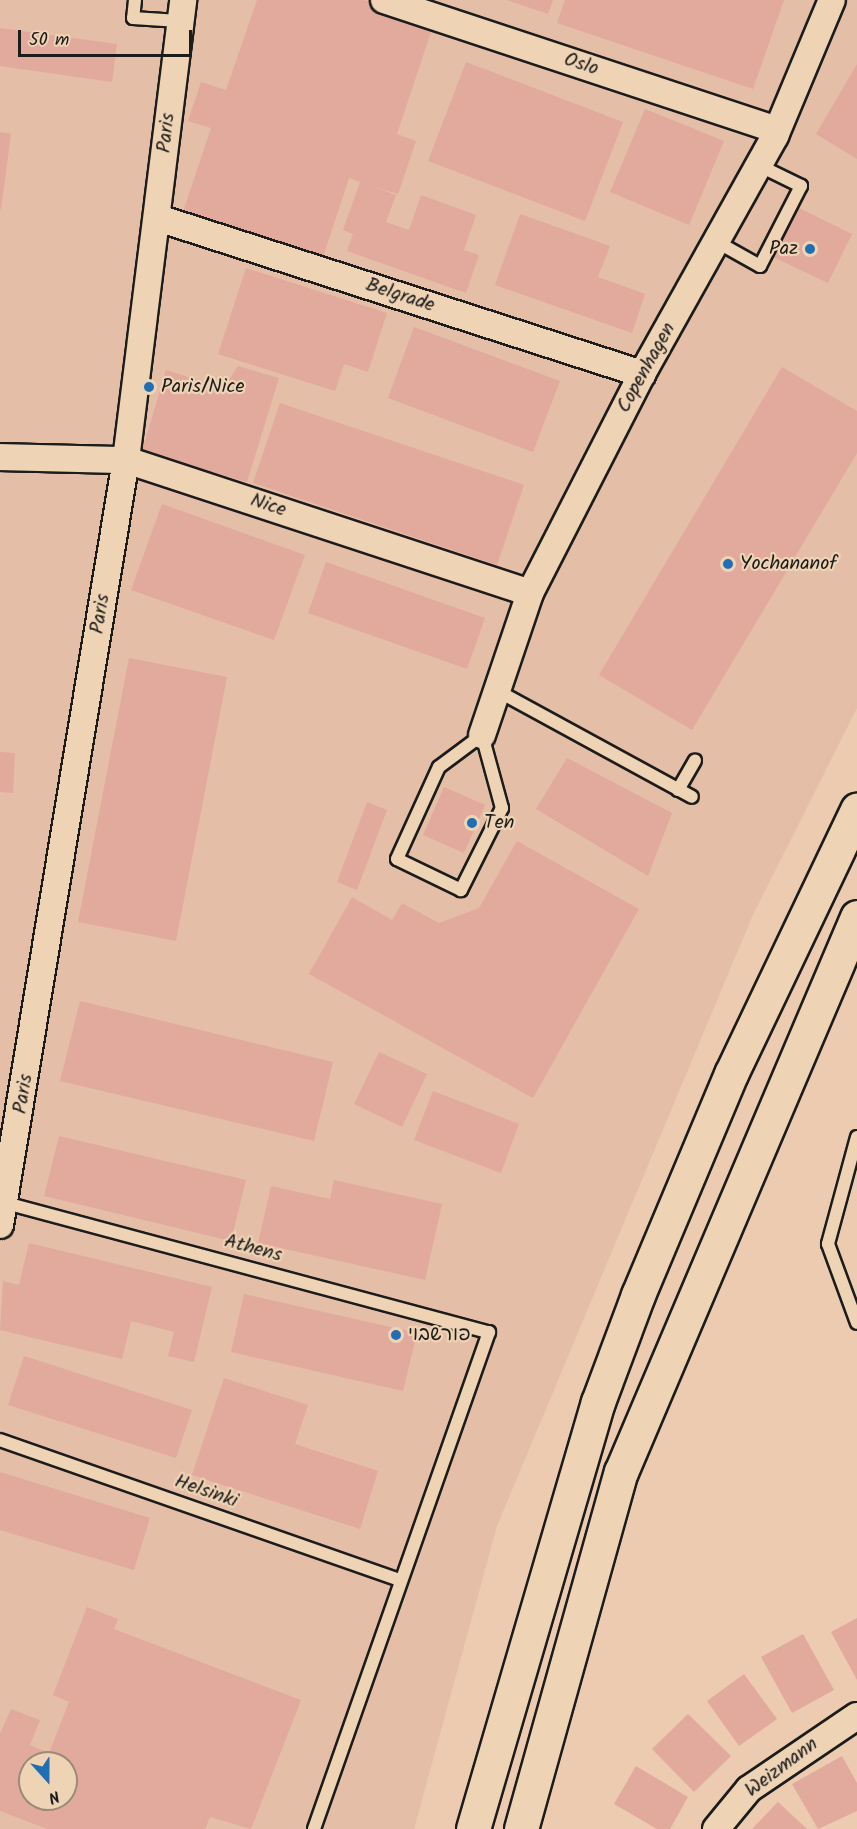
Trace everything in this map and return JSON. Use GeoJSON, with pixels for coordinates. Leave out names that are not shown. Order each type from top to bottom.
{"type":"FeatureCollection","features":[{"type":"Feature","properties":{"kind":"main road"},"geometry":{"type":"LineString","coordinates":[[473,1829],[598,1402],[630,1316],[731,1074],[857,810]]}},
{"type":"Feature","properties":{"kind":"main road"},"geometry":{"type":"LineString","coordinates":[[520,1829],[621,1472],[857,917]]}},
{"type":"Feature","properties":{"kind":"street","name":"Oslo"},"geometry":{"type":"LineString","coordinates":[[384,0],[777,130]]}},
{"type":"Feature","properties":{"kind":"street","name":"Copenhagen"},"geometry":{"type":"LineString","coordinates":[[482,735],[530,593],[642,374],[719,243],[777,130],[832,3]]}},
{"type":"Feature","properties":{"kind":"street","name":"Paris"},"geometry":{"type":"LineString","coordinates":[[3,1214],[126,460],[158,218],[181,11]]}},
{"type":"Feature","properties":{"kind":"street","name":"Belgrade"},"geometry":{"type":"LineString","coordinates":[[158,218],[642,374]]}},
{"type":"Feature","properties":{"kind":"street","name":"Nice"},"geometry":{"type":"LineString","coordinates":[[0,457],[126,460],[530,593]]}},
{"type":"Feature","properties":{"kind":"street","name":"Weizmann"},"geometry":{"type":"LineString","coordinates":[[716,1829],[749,1790],[855,1722]]}},
{"type":"Feature","properties":{"kind":"lane"},"geometry":{"type":"LineString","coordinates":[[135,0],[133,18],[181,11]]}},
{"type":"Feature","properties":{"kind":"lane"},"geometry":{"type":"LineString","coordinates":[[719,243],[760,266],[801,186],[758,165]]}},
{"type":"Feature","properties":{"kind":"lane"},"geometry":{"type":"LineString","coordinates":[[496,690],[692,797]]}},
{"type":"Feature","properties":{"kind":"lane"},"geometry":{"type":"LineString","coordinates":[[482,735],[502,808],[461,890],[397,859],[439,767],[482,735]]}},
{"type":"Feature","properties":{"kind":"lane"},"geometry":{"type":"LineString","coordinates":[[678,790],[695,761]]}},
{"type":"Feature","properties":{"kind":"lane"},"geometry":{"type":"LineString","coordinates":[[857,1137],[828,1244],[857,1323]]}},
{"type":"Feature","properties":{"kind":"lane","name":"Athens"},"geometry":{"type":"LineString","coordinates":[[3,1214],[489,1332],[399,1580]]}},
{"type":"Feature","properties":{"kind":"lane","name":"Helsinki"},"geometry":{"type":"LineString","coordinates":[[0,1440],[399,1580]]}},
{"type":"Feature","properties":{"kind":"lane"},"geometry":{"type":"LineString","coordinates":[[314,1829],[399,1580]]}},
{"type":"Feature","properties":{"kind":"shaded area"},"geometry":{"type":"Polygon","coordinates":[[[0,0],[857,0],[857,708],[752,917],[497,1526],[414,1829],[0,1829],[0,0]]]}},
{"type":"Feature","properties":{"kind":"building"},"geometry":{"type":"Polygon","coordinates":[[[257,0],[364,0],[434,23],[397,134],[416,141],[398,194],[374,187],[396,195],[386,222],[409,230],[421,195],[476,215],[464,250],[479,255],[466,293],[347,251],[353,234],[343,230],[360,182],[349,178],[323,257],[183,212],[211,128],[188,121],[201,82],[226,90],[257,0]]]}},
{"type":"Feature","properties":{"kind":"building"},"geometry":{"type":"Polygon","coordinates":[[[507,0],[553,0],[548,14],[507,0]]]}},
{"type":"Feature","properties":{"kind":"building"},"geometry":{"type":"Polygon","coordinates":[[[565,0],[784,0],[753,89],[557,23],[565,0]]]}},
{"type":"Feature","properties":{"kind":"building"},"geometry":{"type":"Polygon","coordinates":[[[0,28],[117,44],[112,82],[0,66],[0,28]]]}},
{"type":"Feature","properties":{"kind":"building"},"geometry":{"type":"Polygon","coordinates":[[[466,62],[623,122],[585,221],[428,161],[466,62]]]}},
{"type":"Feature","properties":{"kind":"building"},"geometry":{"type":"Polygon","coordinates":[[[857,64],[857,159],[816,134],[857,64]]]}},
{"type":"Feature","properties":{"kind":"building"},"geometry":{"type":"Polygon","coordinates":[[[645,109],[724,141],[689,225],[610,192],[645,109]]]}},
{"type":"Feature","properties":{"kind":"building"},"geometry":{"type":"Polygon","coordinates":[[[0,132],[11,134],[1,209],[0,209],[0,132]]]}},
{"type":"Feature","properties":{"kind":"building"},"geometry":{"type":"Polygon","coordinates":[[[795,206],[852,234],[828,283],[771,256],[795,206]]]}},
{"type":"Feature","properties":{"kind":"building"},"geometry":{"type":"Polygon","coordinates":[[[520,214],[610,246],[598,277],[645,294],[632,333],[495,285],[520,214]]]}},
{"type":"Feature","properties":{"kind":"building"},"geometry":{"type":"Polygon","coordinates":[[[246,268],[387,313],[368,372],[344,364],[335,391],[218,354],[246,268]]]}},
{"type":"Feature","properties":{"kind":"building"},"geometry":{"type":"Polygon","coordinates":[[[414,327],[560,381],[533,452],[388,398],[414,327]]]}},
{"type":"Feature","properties":{"kind":"building"},"geometry":{"type":"Polygon","coordinates":[[[238,366],[279,378],[247,482],[142,451],[166,370],[224,388],[238,366]]]}},
{"type":"Feature","properties":{"kind":"building","name":"Yochananof"},"geometry":{"type":"Polygon","coordinates":[[[782,367],[857,411],[857,453],[692,730],[599,675],[782,367]]]}},
{"type":"Feature","properties":{"kind":"building"},"geometry":{"type":"Polygon","coordinates":[[[280,403],[524,485],[497,565],[253,483],[280,403]]]}},
{"type":"Feature","properties":{"kind":"building"},"geometry":{"type":"Polygon","coordinates":[[[162,504],[305,555],[274,640],[131,590],[162,504]]]}},
{"type":"Feature","properties":{"kind":"building"},"geometry":{"type":"Polygon","coordinates":[[[326,562],[485,618],[467,669],[308,613],[326,562]]]}},
{"type":"Feature","properties":{"kind":"building"},"geometry":{"type":"Polygon","coordinates":[[[129,658],[227,677],[176,941],[78,922],[129,658]]]}},
{"type":"Feature","properties":{"kind":"building"},"geometry":{"type":"Polygon","coordinates":[[[0,752],[15,753],[13,793],[0,792],[0,752]]]}},
{"type":"Feature","properties":{"kind":"building"},"geometry":{"type":"Polygon","coordinates":[[[567,758],[672,813],[648,876],[536,809],[567,758]]]}},
{"type":"Feature","properties":{"kind":"building"},"geometry":{"type":"Polygon","coordinates":[[[444,787],[485,805],[464,853],[423,835],[444,787]]]}},
{"type":"Feature","properties":{"kind":"building"},"geometry":{"type":"Polygon","coordinates":[[[367,802],[387,810],[357,890],[337,882],[367,802]]]}},
{"type":"Feature","properties":{"kind":"building"},"geometry":{"type":"Polygon","coordinates":[[[517,841],[639,909],[533,1098],[309,974],[352,897],[392,920],[402,903],[439,923],[479,908],[517,841]]]}},
{"type":"Feature","properties":{"kind":"building"},"geometry":{"type":"Polygon","coordinates":[[[80,1001],[333,1062],[314,1141],[60,1081],[80,1001]]]}},
{"type":"Feature","properties":{"kind":"building"},"geometry":{"type":"Polygon","coordinates":[[[379,1052],[427,1074],[402,1127],[354,1104],[379,1052]]]}},
{"type":"Feature","properties":{"kind":"building"},"geometry":{"type":"Polygon","coordinates":[[[433,1091],[519,1124],[501,1173],[414,1140],[433,1091]]]}},
{"type":"Feature","properties":{"kind":"building"},"geometry":{"type":"Polygon","coordinates":[[[59,1136],[246,1180],[231,1241],[44,1196],[59,1136]]]}},
{"type":"Feature","properties":{"kind":"building"},"geometry":{"type":"Polygon","coordinates":[[[334,1180],[442,1204],[425,1280],[258,1243],[271,1186],[330,1199],[334,1180]]]}},
{"type":"Feature","properties":{"kind":"building"},"geometry":{"type":"Polygon","coordinates":[[[29,1243],[212,1287],[194,1362],[168,1356],[174,1332],[131,1321],[122,1359],[0,1330],[3,1281],[19,1285],[29,1243]]]}},
{"type":"Feature","properties":{"kind":"building"},"geometry":{"type":"Polygon","coordinates":[[[244,1294],[417,1333],[403,1391],[231,1352],[244,1294]]]}},
{"type":"Feature","properties":{"kind":"building"},"geometry":{"type":"Polygon","coordinates":[[[24,1356],[192,1410],[176,1458],[8,1405],[24,1356]]]}},
{"type":"Feature","properties":{"kind":"building"},"geometry":{"type":"Polygon","coordinates":[[[224,1378],[308,1405],[295,1444],[378,1471],[360,1529],[192,1475],[224,1378]]]}},
{"type":"Feature","properties":{"kind":"building"},"geometry":{"type":"Polygon","coordinates":[[[0,1472],[150,1518],[134,1570],[0,1530],[0,1472]]]}},
{"type":"Feature","properties":{"kind":"building"},"geometry":{"type":"Polygon","coordinates":[[[87,1607],[118,1619],[114,1629],[301,1700],[251,1829],[210,1817],[205,1829],[47,1829],[0,1811],[0,1734],[11,1709],[40,1720],[30,1745],[44,1751],[18,1751],[18,1811],[78,1811],[78,1751],[50,1751],[69,1702],[53,1695],[87,1607]]]}},
{"type":"Feature","properties":{"kind":"building"},"geometry":{"type":"Polygon","coordinates":[[[857,1618],[857,1680],[831,1632],[857,1618]]]}},
{"type":"Feature","properties":{"kind":"building"},"geometry":{"type":"Polygon","coordinates":[[[803,1634],[834,1690],[792,1713],[761,1657],[803,1634]]]}},
{"type":"Feature","properties":{"kind":"building"},"geometry":{"type":"Polygon","coordinates":[[[744,1674],[777,1719],[739,1746],[707,1701],[744,1674]]]}},
{"type":"Feature","properties":{"kind":"building"},"geometry":{"type":"Polygon","coordinates":[[[688,1714],[731,1756],[694,1792],[652,1749],[688,1714]]]}},
{"type":"Feature","properties":{"kind":"building"},"geometry":{"type":"Polygon","coordinates":[[[842,1756],[857,1783],[857,1811],[818,1829],[792,1784],[842,1756]]]}},
{"type":"Feature","properties":{"kind":"building"},"geometry":{"type":"Polygon","coordinates":[[[636,1766],[688,1797],[670,1829],[657,1829],[614,1804],[636,1766]]]}},
{"type":"Feature","properties":{"kind":"building"},"geometry":{"type":"Polygon","coordinates":[[[778,1802],[807,1829],[752,1829],[778,1802]]]}},
{"type":"Feature","properties":{"kind":"place","name":"Paz"},"geometry":{"type":"Point","coordinates":[810,249]}},
{"type":"Feature","properties":{"kind":"place","name":"Paris/Nice"},"geometry":{"type":"Point","coordinates":[149,387]}},
{"type":"Feature","properties":{"kind":"place","name":"Yochananof"},"geometry":{"type":"Point","coordinates":[728,564]}},
{"type":"Feature","properties":{"kind":"place","name":"Ten"},"geometry":{"type":"Point","coordinates":[472,823]}},
{"type":"Feature","properties":{"kind":"place","name":"פורשבוי"},"geometry":{"type":"Point","coordinates":[396,1335]}}]}
